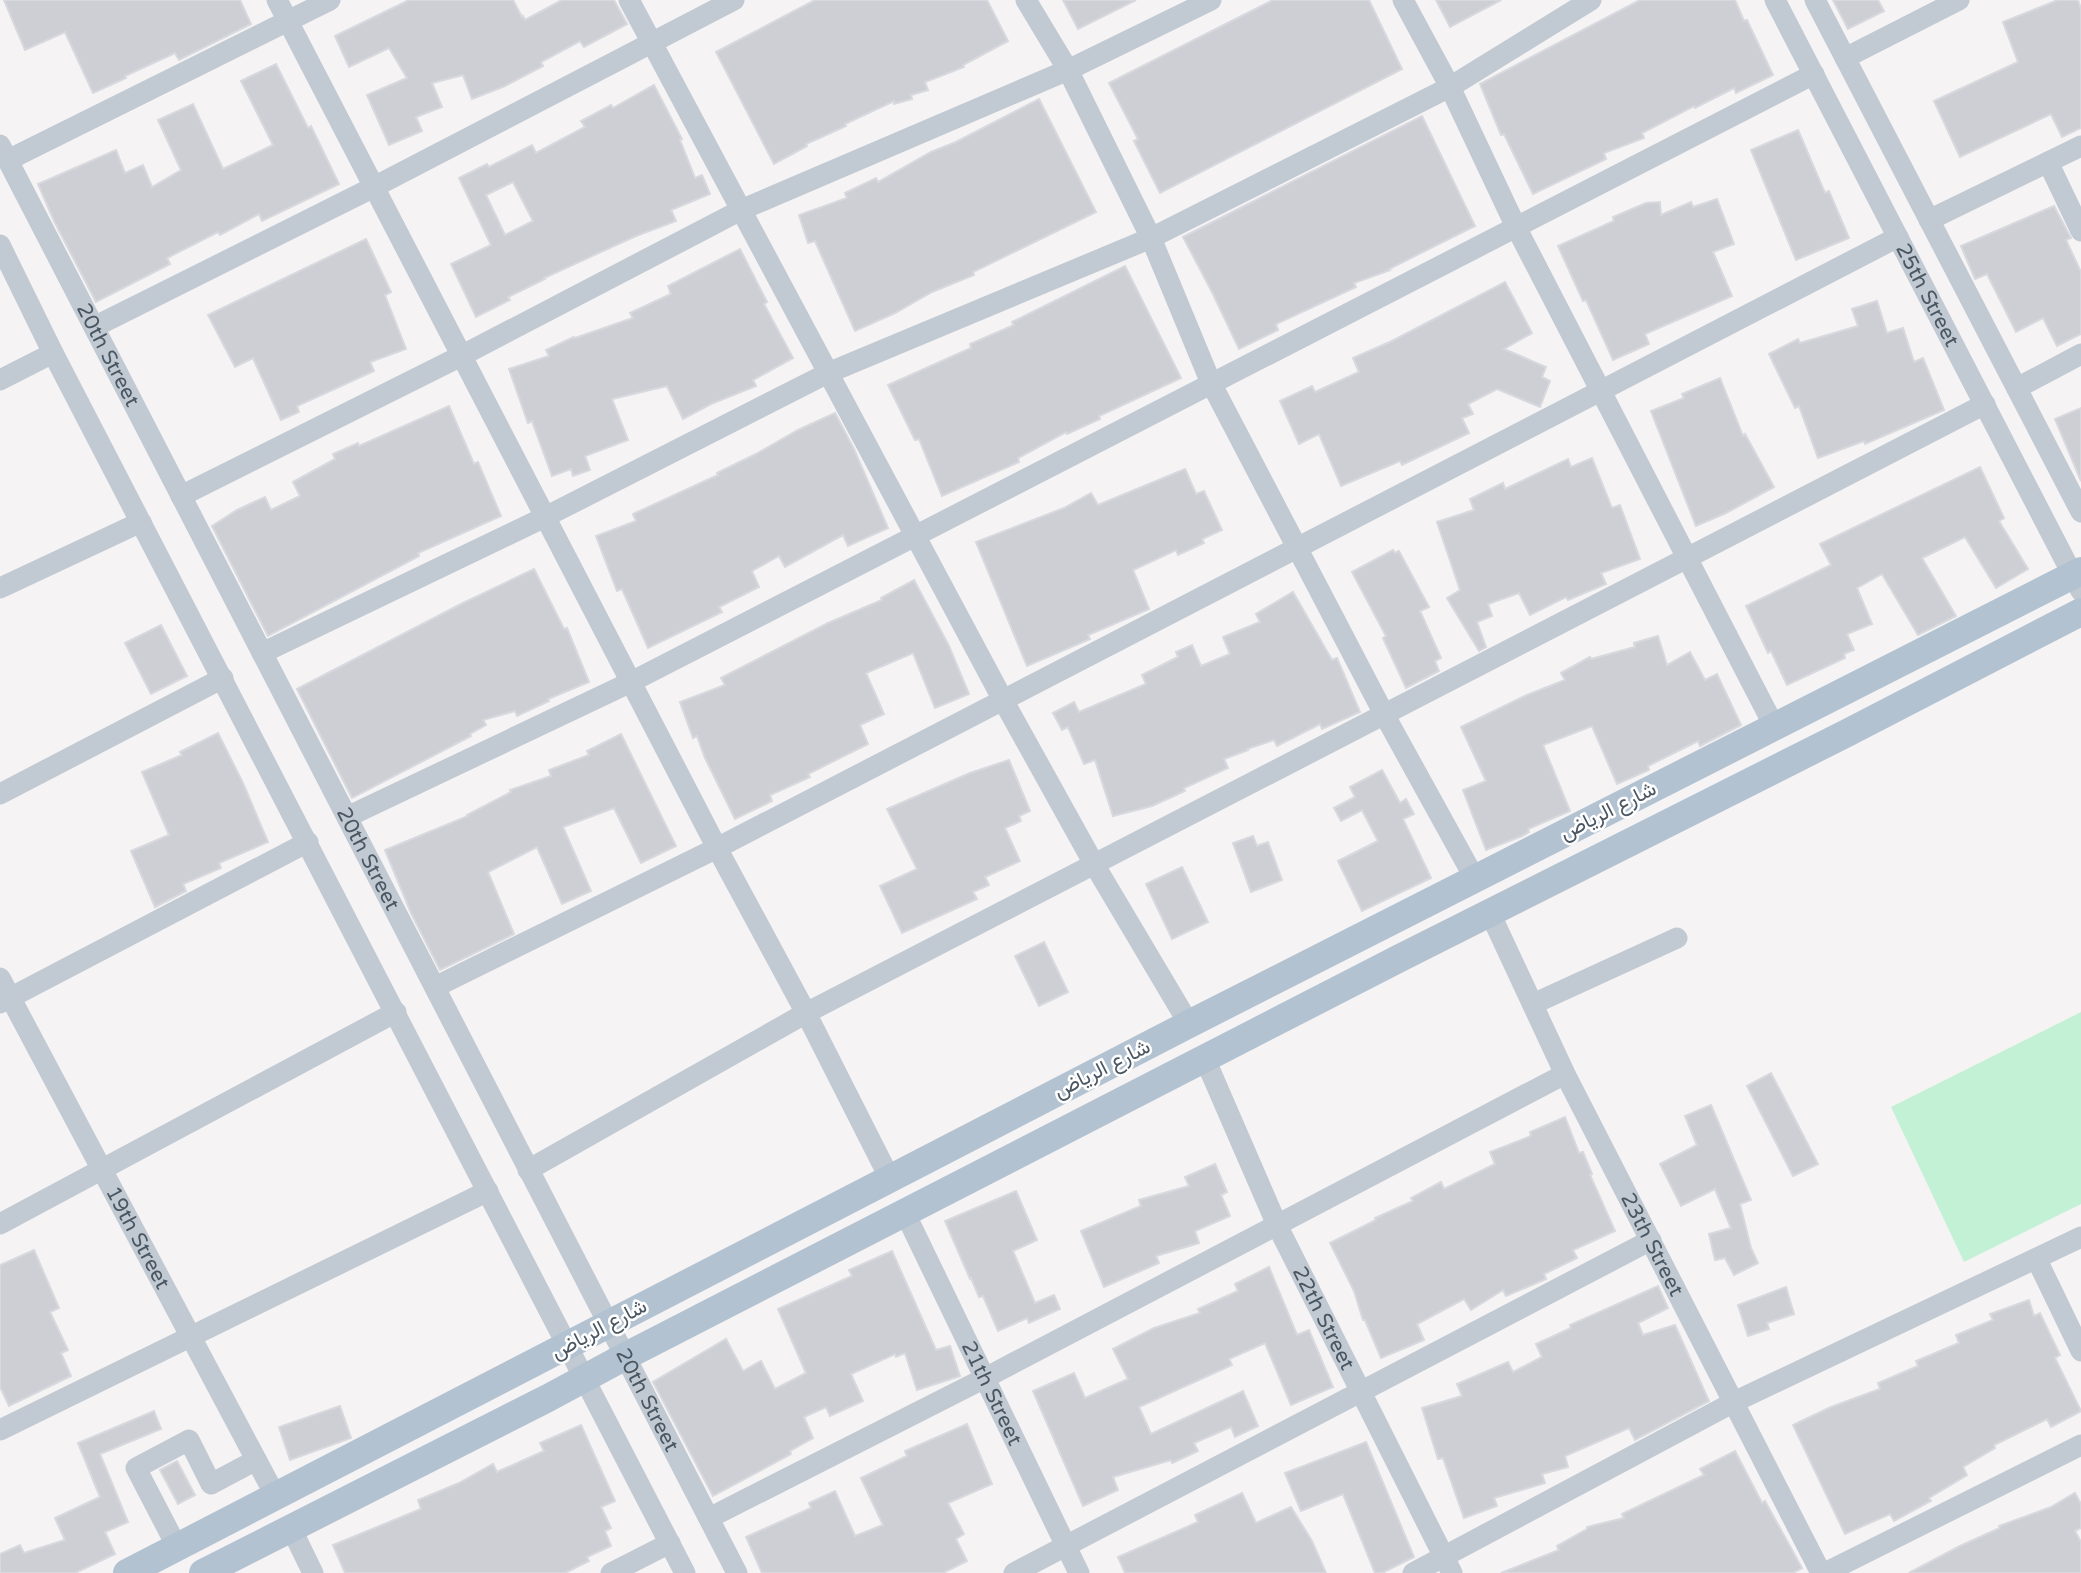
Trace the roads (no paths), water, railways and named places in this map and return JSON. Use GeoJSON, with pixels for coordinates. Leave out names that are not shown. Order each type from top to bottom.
{"type":"FeatureCollection","features":[{"type":"Feature","properties":{"kind":"main road","name":"شارع الرياض"},"geometry":{"type":"LineString","coordinates":[[127,1573],[1189,1024],[1774,726],[2078,579]]}},
{"type":"Feature","properties":{"kind":"main road","name":"شارع الرياض"},"geometry":{"type":"LineString","coordinates":[[203,1573],[2081,612]]}},
{"type":"Feature","properties":{"kind":"street"},"geometry":{"type":"LineString","coordinates":[[277,0],[890,1179]]}},
{"type":"Feature","properties":{"kind":"street"},"geometry":{"type":"LineString","coordinates":[[4,152],[288,22],[330,0]]}},
{"type":"Feature","properties":{"kind":"street"},"geometry":{"type":"LineString","coordinates":[[629,0],[1003,700],[1094,864],[1189,1024]]}},
{"type":"Feature","properties":{"kind":"street"},"geometry":{"type":"LineString","coordinates":[[94,327],[373,187],[734,0]]}},
{"type":"Feature","properties":{"kind":"street"},"geometry":{"type":"LineString","coordinates":[[1026,0],[1068,70],[1151,238],[1212,383],[1296,548],[1475,879]]}},
{"type":"Feature","properties":{"kind":"street"},"geometry":{"type":"LineString","coordinates":[[181,496],[461,356],[741,210],[1068,70],[1211,0]]}},
{"type":"Feature","properties":{"kind":"street"},"geometry":{"type":"LineString","coordinates":[[1404,0],[1450,87],[1516,227],[1689,557],[1774,726]]}},
{"type":"Feature","properties":{"kind":"street"},"geometry":{"type":"LineString","coordinates":[[262,653],[545,517],[828,373],[1151,238],[1450,87],[1591,0]]}},
{"type":"Feature","properties":{"kind":"street","name":"25th Street"},"geometry":{"type":"LineString","coordinates":[[1775,0],[2078,579]]}},
{"type":"Feature","properties":{"kind":"street","name":"25th Street"},"geometry":{"type":"LineString","coordinates":[[1815,0],[2081,512]]}},
{"type":"Feature","properties":{"kind":"street"},"geometry":{"type":"LineString","coordinates":[[1845,58],[1959,0]]}},
{"type":"Feature","properties":{"kind":"street"},"geometry":{"type":"LineString","coordinates":[[347,817],[631,682],[1814,74]]}},
{"type":"Feature","properties":{"kind":"street"},"geometry":{"type":"LineString","coordinates":[[1929,220],[2081,146]]}},
{"type":"Feature","properties":{"kind":"street","name":"20th Street"},"geometry":{"type":"LineString","coordinates":[[4,152],[737,1573]]}},
{"type":"Feature","properties":{"kind":"street"},"geometry":{"type":"LineString","coordinates":[[2048,162],[2081,231]]}},
{"type":"Feature","properties":{"kind":"street"},"geometry":{"type":"LineString","coordinates":[[435,988],[717,848],[1898,237]]}},
{"type":"Feature","properties":{"kind":"street"},"geometry":{"type":"LineString","coordinates":[[0,245],[53,354],[685,1573]]}},
{"type":"Feature","properties":{"kind":"street"},"geometry":{"type":"LineString","coordinates":[[0,380],[53,354]]}},
{"type":"Feature","properties":{"kind":"street"},"geometry":{"type":"LineString","coordinates":[[2017,388],[2081,354]]}},
{"type":"Feature","properties":{"kind":"street"},"geometry":{"type":"LineString","coordinates":[[528,1170],[806,1013],[1985,404]]}},
{"type":"Feature","properties":{"kind":"street"},"geometry":{"type":"LineString","coordinates":[[0,587],[141,522]]}},
{"type":"Feature","properties":{"kind":"street"},"geometry":{"type":"LineString","coordinates":[[0,794],[223,678]]}},
{"type":"Feature","properties":{"kind":"street"},"geometry":{"type":"LineString","coordinates":[[5,1000],[308,842]]}},
{"type":"Feature","properties":{"kind":"street","name":"23th Street"},"geometry":{"type":"LineString","coordinates":[[1490,913],[1566,1074],[1823,1573]]}},
{"type":"Feature","properties":{"kind":"street"},"geometry":{"type":"LineString","coordinates":[[1533,1004],[1677,938]]}},
{"type":"Feature","properties":{"kind":"street","name":"19th Street"},"geometry":{"type":"LineString","coordinates":[[0,978],[5,1000],[101,1171],[276,1497]]}},
{"type":"Feature","properties":{"kind":"street"},"geometry":{"type":"LineString","coordinates":[[0,1224],[396,1013]]}},
{"type":"Feature","properties":{"kind":"street","name":"22th Street"},"geometry":{"type":"LineString","coordinates":[[1205,1059],[1277,1225],[1448,1565]]}},
{"type":"Feature","properties":{"kind":"street"},"geometry":{"type":"LineString","coordinates":[[709,1518],[985,1378],[1566,1074]]}},
{"type":"Feature","properties":{"kind":"street"},"geometry":{"type":"LineString","coordinates":[[0,1430],[488,1191]]}},
{"type":"Feature","properties":{"kind":"street","name":"21th Street"},"geometry":{"type":"LineString","coordinates":[[905,1213],[1079,1573]]}},
{"type":"Feature","properties":{"kind":"street"},"geometry":{"type":"LineString","coordinates":[[1413,1573],[1448,1565],[1734,1402],[2081,1237]]}},
{"type":"Feature","properties":{"kind":"street"},"geometry":{"type":"LineString","coordinates":[[1014,1573],[1651,1240]]}},
{"type":"Feature","properties":{"kind":"street"},"geometry":{"type":"LineString","coordinates":[[2037,1260],[2081,1351]]}},
{"type":"Feature","properties":{"kind":"street"},"geometry":{"type":"LineString","coordinates":[[177,1547],[136,1468],[189,1440],[211,1484],[256,1460]]}},
{"type":"Feature","properties":{"kind":"street"},"geometry":{"type":"LineString","coordinates":[[1823,1573],[2081,1445]]}},
{"type":"Feature","properties":{"kind":"street"},"geometry":{"type":"LineString","coordinates":[[291,1528],[313,1573]]}},
{"type":"Feature","properties":{"kind":"street"},"geometry":{"type":"LineString","coordinates":[[611,1573],[670,1543]]}}]}
